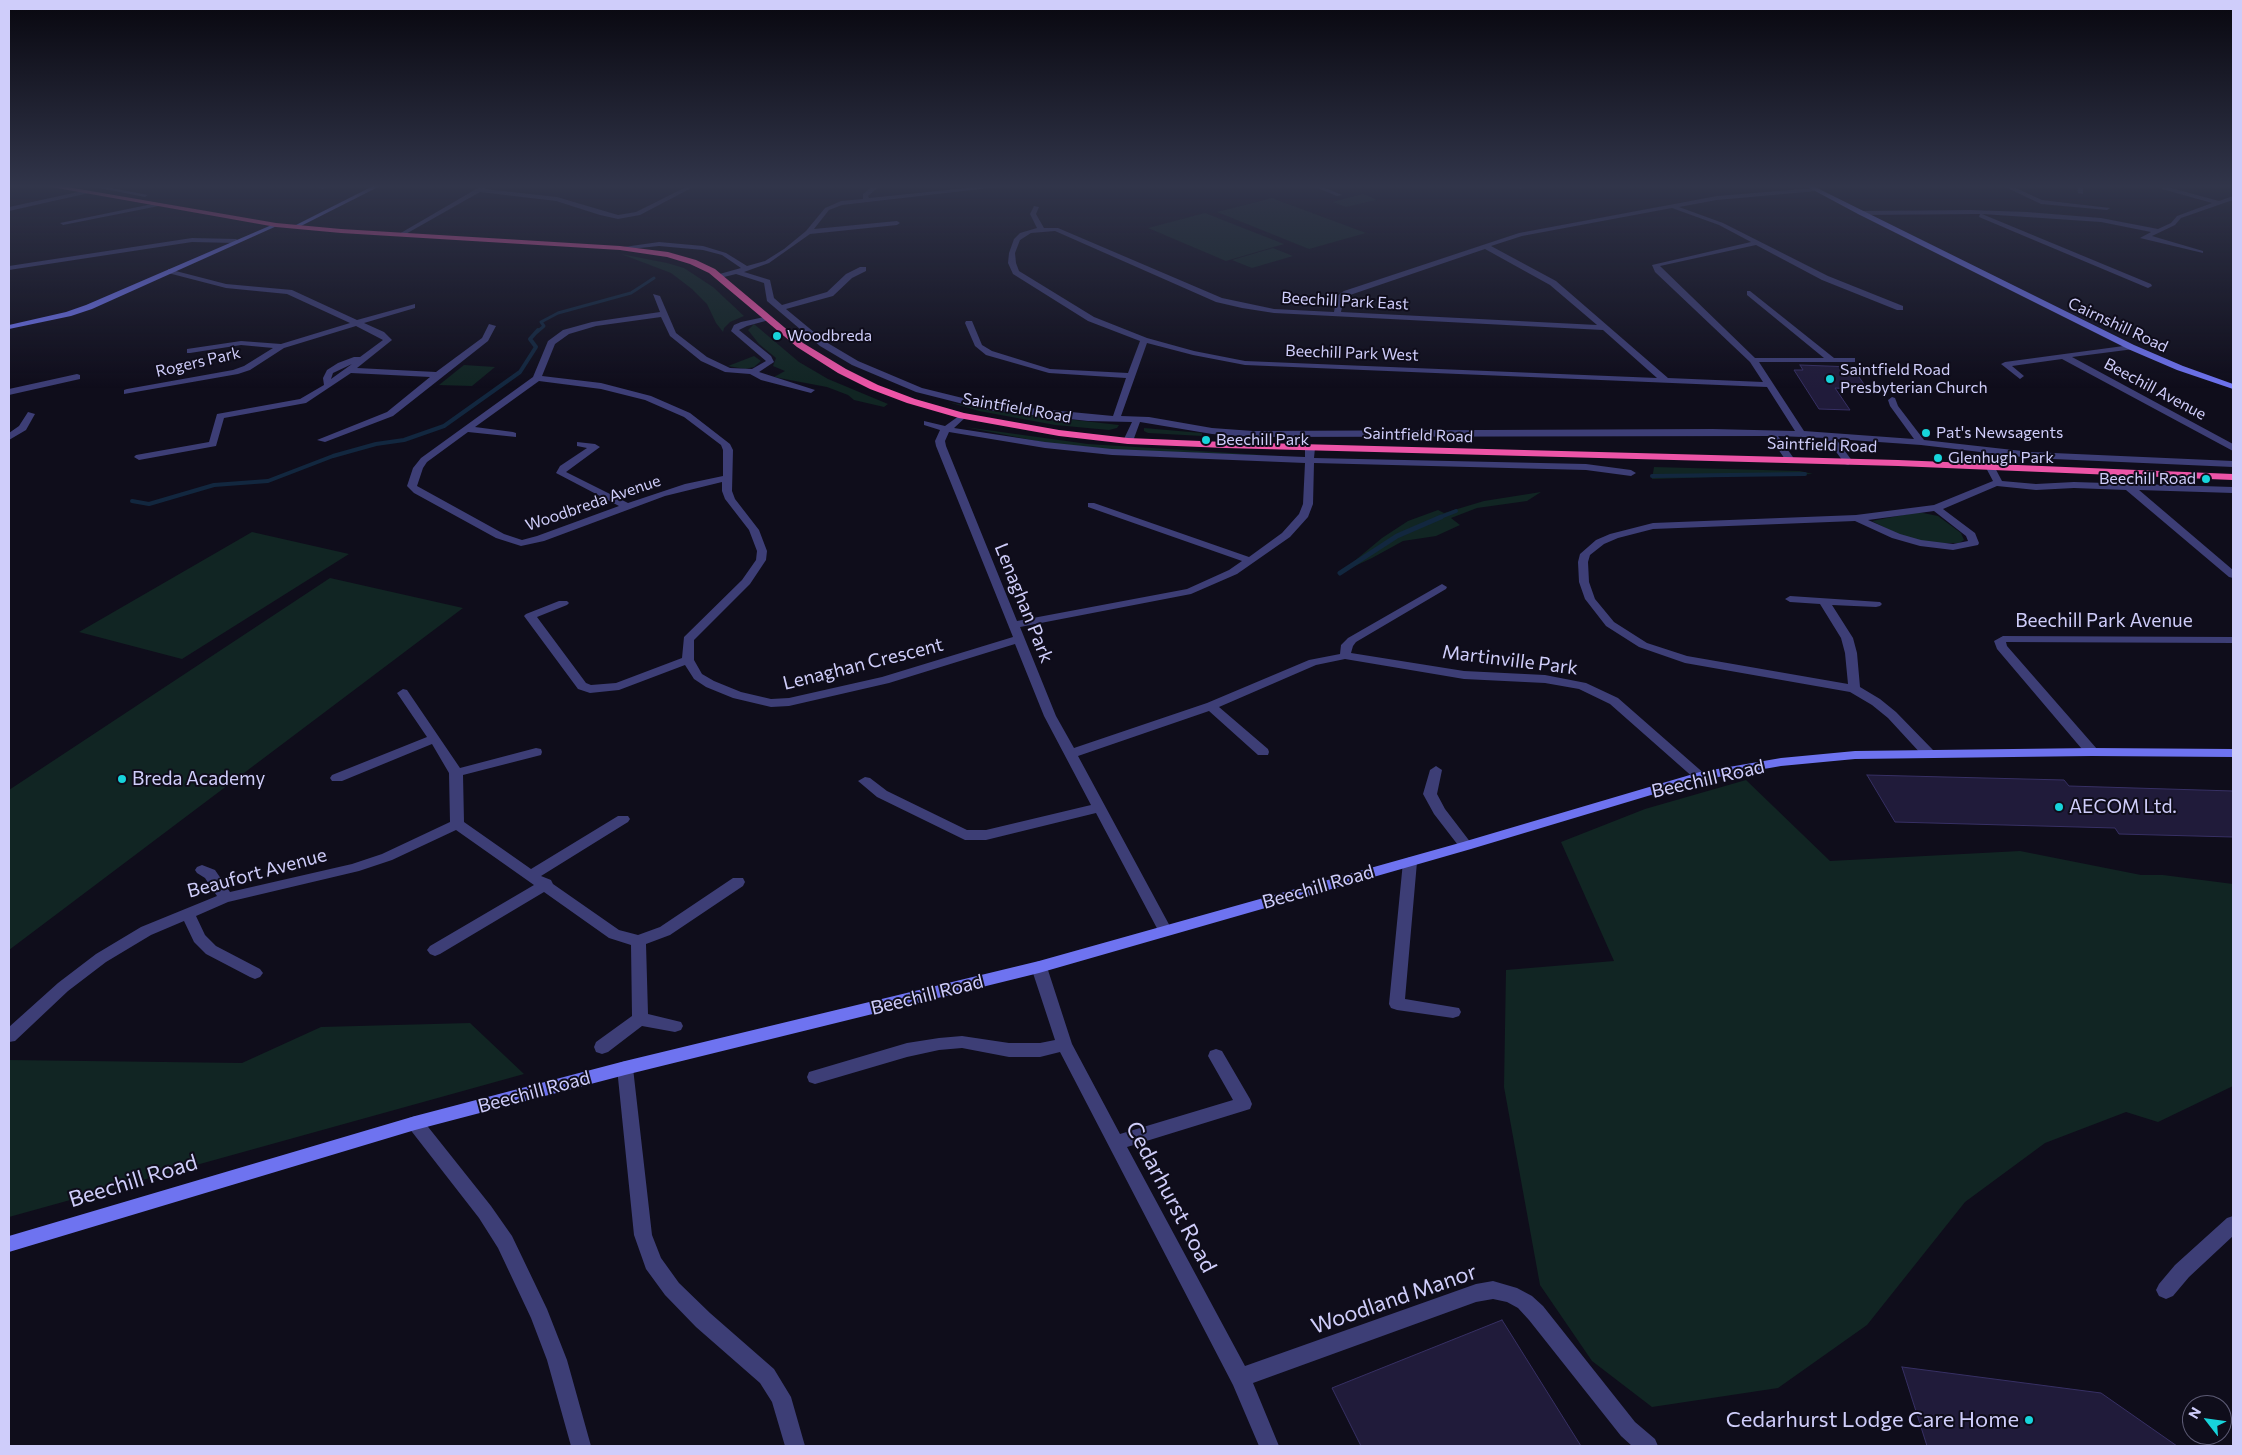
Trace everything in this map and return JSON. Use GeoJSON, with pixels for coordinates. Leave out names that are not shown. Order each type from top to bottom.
{"type":"FeatureCollection","features":[{"type":"Feature","properties":{"kind":"highway","name":"Saintfield Road"},"geometry":{"type":"LineString","coordinates":[[657,253],[693,262],[719,277],[766,318],[820,359],[862,381],[911,401],[963,416],[1058,433],[1128,441],[1310,448],[1990,466],[2233,477]]}},
{"type":"Feature","properties":{"kind":"street"},"geometry":{"type":"LineString","coordinates":[[9,268],[108,253]]}},
{"type":"Feature","properties":{"kind":"street"},"geometry":{"type":"LineString","coordinates":[[9,327],[68,314],[89,307],[210,253]]}},
{"type":"Feature","properties":{"kind":"street","name":"Saintfield Road"},"geometry":{"type":"LineString","coordinates":[[721,253],[747,269]]}},
{"type":"Feature","properties":{"kind":"street"},"geometry":{"type":"LineString","coordinates":[[719,277],[747,269],[782,253]]}},
{"type":"Feature","properties":{"kind":"street","name":"Beechill Park West"},"geometry":{"type":"LineString","coordinates":[[1014,253],[1012,263],[1016,272],[1091,319],[1144,340],[1193,353],[1263,364],[1769,385]]}},
{"type":"Feature","properties":{"kind":"street","name":"Beechill Park East"},"geometry":{"type":"LineString","coordinates":[[1114,253],[1229,304],[1274,311],[1603,328]]}},
{"type":"Feature","properties":{"kind":"street"},"geometry":{"type":"LineString","coordinates":[[1337,314],[1341,296],[1347,293],[1465,253]]}},
{"type":"Feature","properties":{"kind":"street"},"geometry":{"type":"LineString","coordinates":[[1498,253],[1553,283],[1665,380]]}},
{"type":"Feature","properties":{"kind":"street"},"geometry":{"type":"LineString","coordinates":[[1711,253],[1656,265],[1658,270],[1753,360],[1801,434]]}},
{"type":"Feature","properties":{"kind":"street"},"geometry":{"type":"LineString","coordinates":[[1776,253],[1825,278],[1900,308]]}},
{"type":"Feature","properties":{"kind":"street","name":"Cairnshill Road"},"geometry":{"type":"LineString","coordinates":[[1941,253],[2131,347],[2180,368],[2233,387]]}},
{"type":"Feature","properties":{"kind":"street"},"geometry":{"type":"LineString","coordinates":[[2069,253],[2148,286]]}},
{"type":"Feature","properties":{"kind":"street"},"geometry":{"type":"LineString","coordinates":[[780,308],[830,294],[849,276],[863,269]]}},
{"type":"Feature","properties":{"kind":"street"},"geometry":{"type":"LineString","coordinates":[[139,457],[214,444],[220,416],[295,404],[328,386],[388,340],[381,334],[357,322],[289,292],[226,286],[171,271]]}},
{"type":"Feature","properties":{"kind":"street","name":"Saintfield Road"},"geometry":{"type":"LineString","coordinates":[[738,272],[767,282],[770,299],[810,334],[837,353],[874,372],[919,390],[987,407],[1068,416],[1162,422],[1212,431],[1270,435],[1771,433],[1921,442],[2031,455],[2233,464]]}},
{"type":"Feature","properties":{"kind":"street"},"geometry":{"type":"LineString","coordinates":[[1750,292],[1832,360]]}},
{"type":"Feature","properties":{"kind":"street"},"geometry":{"type":"LineString","coordinates":[[656,296],[678,340],[704,359],[722,368],[737,372],[759,370],[770,362],[768,358],[735,331],[737,327],[744,324],[766,318]]}},
{"type":"Feature","properties":{"kind":"street","name":"Rogers Park"},"geometry":{"type":"LineString","coordinates":[[127,392],[235,372],[247,368],[281,346],[412,306]]}},
{"type":"Feature","properties":{"kind":"street"},"geometry":{"type":"LineString","coordinates":[[563,603],[530,616],[582,686],[590,689],[602,689],[619,686],[688,660],[688,639],[746,582],[761,560],[762,551],[754,530],[730,499],[726,478],[728,450],[725,444],[687,414],[622,390],[537,378],[551,343],[566,332],[596,324],[664,314]]}},
{"type":"Feature","properties":{"kind":"street"},"geometry":{"type":"LineString","coordinates":[[968,323],[979,346],[989,353],[1049,370],[1132,376]]}},
{"type":"Feature","properties":{"kind":"street"},"geometry":{"type":"LineString","coordinates":[[322,440],[390,414],[484,339],[492,326]]}},
{"type":"Feature","properties":{"kind":"street"},"geometry":{"type":"LineString","coordinates":[[1116,419],[1144,340]]}},
{"type":"Feature","properties":{"kind":"street"},"geometry":{"type":"LineString","coordinates":[[190,351],[241,343],[281,346]]}},
{"type":"Feature","properties":{"kind":"street"},"geometry":{"type":"LineString","coordinates":[[2020,376],[2005,364],[2131,347]]}},
{"type":"Feature","properties":{"kind":"street"},"geometry":{"type":"LineString","coordinates":[[328,386],[328,375],[334,368],[369,356]]}},
{"type":"Feature","properties":{"kind":"street","name":"Beechill Avenue"},"geometry":{"type":"LineString","coordinates":[[2063,356],[2233,448]]}},
{"type":"Feature","properties":{"kind":"street"},"geometry":{"type":"LineString","coordinates":[[1753,360],[1852,360]]}},
{"type":"Feature","properties":{"kind":"street"},"geometry":{"type":"LineString","coordinates":[[349,370],[438,375]]}},
{"type":"Feature","properties":{"kind":"street"},"geometry":{"type":"LineString","coordinates":[[752,372],[764,378],[811,390]]}},
{"type":"Feature","properties":{"kind":"street"},"geometry":{"type":"LineString","coordinates":[[9,392],[76,377]]}},
{"type":"Feature","properties":{"kind":"street","name":"Woodbreda Avenue"},"geometry":{"type":"LineString","coordinates":[[537,378],[424,460],[412,486],[500,536],[512,541],[530,542],[688,486],[726,478]]}},
{"type":"Feature","properties":{"kind":"street"},"geometry":{"type":"LineString","coordinates":[[1892,400],[1894,406],[1921,442]]}},
{"type":"Feature","properties":{"kind":"street"},"geometry":{"type":"LineString","coordinates":[[9,437],[23,428],[31,414]]}},
{"type":"Feature","properties":{"kind":"street"},"geometry":{"type":"LineString","coordinates":[[946,429],[963,416]]}},
{"type":"Feature","properties":{"kind":"street"},"geometry":{"type":"LineString","coordinates":[[1128,441],[1137,420]]}},
{"type":"Feature","properties":{"kind":"street","name":"Saintfield Road"},"geometry":{"type":"LineString","coordinates":[[927,423],[946,429],[1086,450],[1310,460],[1586,467],[1631,473]]}},
{"type":"Feature","properties":{"kind":"street"},"geometry":{"type":"LineString","coordinates":[[466,429],[513,436]]}},
{"type":"Feature","properties":{"kind":"street","name":"Lenaghan Park"},"geometry":{"type":"LineString","coordinates":[[946,429],[940,436],[941,446],[1050,716],[1099,808],[1123,848],[1165,930]]}},
{"type":"Feature","properties":{"kind":"street"},"geometry":{"type":"LineString","coordinates":[[1771,433],[1790,460]]}},
{"type":"Feature","properties":{"kind":"street"},"geometry":{"type":"LineString","coordinates":[[1829,436],[1848,462]]}},
{"type":"Feature","properties":{"kind":"street"},"geometry":{"type":"LineString","coordinates":[[580,444],[595,447],[563,468],[561,473],[628,507]]}},
{"type":"Feature","properties":{"kind":"street"},"geometry":{"type":"LineString","coordinates":[[1013,625],[1128,605],[1191,591],[1214,582],[1251,561],[1286,535],[1304,515],[1308,504],[1310,448]]}},
{"type":"Feature","properties":{"kind":"street"},"geometry":{"type":"LineString","coordinates":[[1990,466],[1998,479],[1996,483]]}},
{"type":"Feature","properties":{"kind":"street"},"geometry":{"type":"LineString","coordinates":[[1928,752],[1892,714],[1854,689],[1685,660],[1643,645],[1610,624],[1590,599],[1584,582],[1586,554],[1590,548],[1614,536],[1653,526],[1856,518],[1936,508],[1996,483],[2030,487],[2074,485],[2233,490]]}},
{"type":"Feature","properties":{"kind":"street"},"geometry":{"type":"LineString","coordinates":[[2128,486],[2233,575]]}},
{"type":"Feature","properties":{"kind":"street"},"geometry":{"type":"LineString","coordinates":[[1091,505],[1251,561]]}},
{"type":"Feature","properties":{"kind":"street"},"geometry":{"type":"LineString","coordinates":[[1856,518],[1896,536],[1920,543],[1954,547],[1974,543],[1971,535],[1936,508]]}},
{"type":"Feature","properties":{"kind":"street"},"geometry":{"type":"LineString","coordinates":[[1345,656],[1345,650],[1352,640],[1442,587]]}},
{"type":"Feature","properties":{"kind":"street"},"geometry":{"type":"LineString","coordinates":[[1790,599],[1876,604]]}},
{"type":"Feature","properties":{"kind":"street"},"geometry":{"type":"LineString","coordinates":[[1824,601],[1847,638],[1852,653],[1854,689]]}},
{"type":"Feature","properties":{"kind":"street","name":"Lenaghan Crescent"},"geometry":{"type":"LineString","coordinates":[[688,660],[698,676],[710,684],[753,700],[789,702],[885,680],[1018,639]]}},
{"type":"Feature","properties":{"kind":"street","name":"Beechill Park Avenue"},"geometry":{"type":"LineString","coordinates":[[2092,752],[2001,647],[2000,641],[2003,639],[2233,640]]}},
{"type":"Feature","properties":{"kind":"street","name":"Martinville Park"},"geometry":{"type":"LineString","coordinates":[[1070,754],[1211,706],[1312,662],[1345,656],[1464,674],[1545,679],[1582,686],[1614,701],[1700,776]]}},
{"type":"Feature","properties":{"kind":"street"},"geometry":{"type":"LineString","coordinates":[[403,693],[451,762],[456,773],[457,824],[546,884],[614,934],[639,941],[665,931],[738,882]]}},
{"type":"Feature","properties":{"kind":"street"},"geometry":{"type":"LineString","coordinates":[[1211,706],[1263,752]]}},
{"type":"Feature","properties":{"kind":"street"},"geometry":{"type":"LineString","coordinates":[[337,778],[434,739]]}},
{"type":"Feature","properties":{"kind":"street"},"geometry":{"type":"LineString","coordinates":[[456,773],[536,752]]}},
{"type":"Feature","properties":{"kind":"street","name":"Beechill Road"},"geometry":{"type":"LineString","coordinates":[[9,1244],[235,1175],[415,1123],[625,1068],[1038,967],[1466,846],[1700,776],[1821,757],[1928,752],[2233,753]]}},
{"type":"Feature","properties":{"kind":"street"},"geometry":{"type":"LineString","coordinates":[[1436,770],[1430,794],[1439,812],[1466,846]]}},
{"type":"Feature","properties":{"kind":"street"},"geometry":{"type":"LineString","coordinates":[[865,781],[882,794],[965,835],[986,835],[1099,808]]}},
{"type":"Feature","properties":{"kind":"street"},"geometry":{"type":"LineString","coordinates":[[532,875],[623,819]]}},
{"type":"Feature","properties":{"kind":"street","name":"Beaufort Avenue"},"geometry":{"type":"LineString","coordinates":[[9,1036],[63,986],[101,958],[146,931],[225,898],[354,868],[387,857],[457,824]]}},
{"type":"Feature","properties":{"kind":"street"},"geometry":{"type":"LineString","coordinates":[[1410,862],[1397,1004],[1453,1012]]}},
{"type":"Feature","properties":{"kind":"street"},"geometry":{"type":"LineString","coordinates":[[202,870],[210,874],[220,886],[225,898]]}},
{"type":"Feature","properties":{"kind":"street"},"geometry":{"type":"LineString","coordinates":[[435,950],[546,884]]}},
{"type":"Feature","properties":{"kind":"street"},"geometry":{"type":"LineString","coordinates":[[187,913],[199,938],[211,950],[254,973]]}},
{"type":"Feature","properties":{"kind":"street"},"geometry":{"type":"LineString","coordinates":[[639,941],[640,1019]]}},
{"type":"Feature","properties":{"kind":"street","name":"Cedarhurst Road"},"geometry":{"type":"LineString","coordinates":[[1038,967],[1064,1044],[1240,1378],[1269,1446]]}},
{"type":"Feature","properties":{"kind":"street"},"geometry":{"type":"LineString","coordinates":[[602,1047],[640,1019],[675,1026]]}},
{"type":"Feature","properties":{"kind":"street"},"geometry":{"type":"LineString","coordinates":[[815,1077],[907,1050],[939,1044],[962,1042],[1017,1050],[1040,1050],[1064,1044]]}},
{"type":"Feature","properties":{"kind":"street"},"geometry":{"type":"LineString","coordinates":[[1116,1143],[1244,1104],[1216,1056]]}},
{"type":"Feature","properties":{"kind":"street"},"geometry":{"type":"LineString","coordinates":[[625,1068],[643,1234],[653,1263],[672,1289],[703,1320],[768,1376],[781,1397],[795,1446]]}},
{"type":"Feature","properties":{"kind":"street"},"geometry":{"type":"LineString","coordinates":[[415,1123],[479,1204],[504,1242],[540,1316],[557,1360],[581,1446]]}},
{"type":"Feature","properties":{"kind":"street"},"geometry":{"type":"LineString","coordinates":[[2166,1290],[2182,1271],[2233,1224]]}},
{"type":"Feature","properties":{"kind":"street","name":"Woodland Manor"},"geometry":{"type":"LineString","coordinates":[[1240,1378],[1476,1292],[1493,1290],[1510,1294],[1525,1302],[1536,1313],[1628,1429],[1648,1446]]}},
{"type":"Feature","properties":{"kind":"green space"},"geometry":{"type":"Polygon","coordinates":[[[1207,253],[1254,253],[1226,261],[1207,253]]]}},
{"type":"Feature","properties":{"kind":"green space"},"geometry":{"type":"Polygon","coordinates":[[[1256,253],[1285,253],[1293,256],[1252,268],[1232,260],[1256,253]]]}},
{"type":"Feature","properties":{"kind":"green space"},"geometry":{"type":"Polygon","coordinates":[[[621,254],[684,268],[713,287],[744,316],[730,322],[723,332],[716,323],[707,304],[692,289],[671,273],[621,254]]]}},
{"type":"Feature","properties":{"kind":"green space"},"geometry":{"type":"Polygon","coordinates":[[[754,324],[799,362],[828,379],[888,404],[884,407],[854,400],[848,395],[827,387],[774,377],[785,371],[773,366],[776,358],[759,344],[748,330],[754,324]]]}},
{"type":"Feature","properties":{"kind":"green space"},"geometry":{"type":"Polygon","coordinates":[[[754,356],[761,361],[754,367],[745,369],[728,366],[754,356]]]}},
{"type":"Feature","properties":{"kind":"green space"},"geometry":{"type":"Polygon","coordinates":[[[464,365],[495,367],[472,386],[439,385],[464,365]]]}},
{"type":"Feature","properties":{"kind":"green space"},"geometry":{"type":"Polygon","coordinates":[[[948,402],[986,410],[1119,425],[1117,428],[1109,430],[1055,425],[979,411],[948,402]]]}},
{"type":"Feature","properties":{"kind":"green space"},"geometry":{"type":"Polygon","coordinates":[[[965,427],[1088,444],[1279,456],[1115,450],[1047,443],[965,427]]]}},
{"type":"Feature","properties":{"kind":"green space"},"geometry":{"type":"Polygon","coordinates":[[[1144,428],[1202,433],[1202,436],[1148,433],[1144,431],[1144,428]]]}},
{"type":"Feature","properties":{"kind":"green space"},"geometry":{"type":"Polygon","coordinates":[[[1654,467],[1800,471],[1813,474],[1652,479],[1654,467]]]}},
{"type":"Feature","properties":{"kind":"green space"},"geometry":{"type":"Polygon","coordinates":[[[1541,492],[1527,501],[1477,508],[1451,518],[1460,525],[1436,536],[1403,541],[1340,573],[1382,538],[1408,521],[1438,510],[1444,513],[1484,501],[1541,492]]]}},
{"type":"Feature","properties":{"kind":"green space"},"geometry":{"type":"Polygon","coordinates":[[[1918,512],[1938,516],[1961,533],[1964,540],[1959,543],[1930,543],[1899,535],[1872,521],[1918,512]]]}},
{"type":"Feature","properties":{"kind":"green space"},"geometry":{"type":"Polygon","coordinates":[[[252,532],[349,554],[182,659],[79,632],[252,532]]]}},
{"type":"Feature","properties":{"kind":"green space"},"geometry":{"type":"Polygon","coordinates":[[[330,578],[463,608],[9,950],[9,790],[330,578]]]}},
{"type":"Feature","properties":{"kind":"green space"},"geometry":{"type":"Polygon","coordinates":[[[1746,780],[1830,861],[2020,851],[2141,875],[2163,875],[2233,884],[2233,1086],[2158,1122],[2126,1112],[2045,1143],[1965,1202],[1867,1325],[1778,1388],[1652,1407],[1592,1361],[1540,1285],[1504,1087],[1506,970],[1614,961],[1561,842],[1645,809],[1746,780]]]}},
{"type":"Feature","properties":{"kind":"green space"},"geometry":{"type":"Polygon","coordinates":[[[470,1023],[524,1074],[9,1217],[9,1060],[242,1063],[321,1027],[470,1023]]]}},
{"type":"Feature","properties":{"kind":"building","name":"Saintfield Road Presbyterian Church"},"geometry":{"type":"Polygon","coordinates":[[[1800,365],[1852,367],[1868,390],[1835,388],[1850,410],[1819,409],[1794,370],[1803,370],[1800,365]]]}},
{"type":"Feature","properties":{"kind":"building","name":"AECOM Ltd."},"geometry":{"type":"Polygon","coordinates":[[[1867,775],[2064,780],[2069,786],[2233,791],[2233,837],[2119,834],[2115,828],[1895,822],[1867,775]]]}},
{"type":"Feature","properties":{"kind":"building"},"geometry":{"type":"Polygon","coordinates":[[[1502,1320],[1581,1446],[1361,1446],[1332,1388],[1502,1320]]]}},
{"type":"Feature","properties":{"kind":"building","name":"Cedarhurst Lodge Care Home"},"geometry":{"type":"Polygon","coordinates":[[[1902,1367],[2101,1393],[2177,1446],[1927,1446],[1902,1367]]]}},
{"type":"Feature","properties":{"kind":"waterway"},"geometry":{"type":"LineString","coordinates":[[537,332],[544,326],[541,322],[558,313],[631,293],[654,278]]}},
{"type":"Feature","properties":{"kind":"waterway"},"geometry":{"type":"LineString","coordinates":[[132,501],[149,504],[214,485],[268,481],[333,456],[376,444],[404,440],[444,426],[520,372],[536,347],[530,339],[538,330]]}},
{"type":"Feature","properties":{"kind":"waterway"},"geometry":{"type":"LineString","coordinates":[[1652,476],[1805,474]]}},
{"type":"Feature","properties":{"kind":"waterway"},"geometry":{"type":"LineString","coordinates":[[1438,518],[1456,511]]}},
{"type":"Feature","properties":{"kind":"waterway"},"geometry":{"type":"LineString","coordinates":[[1340,573],[1397,536],[1441,517]]}},
{"type":"Feature","properties":{"kind":"place","name":"Woodbreda"},"geometry":{"type":"Point","coordinates":[777,336]}},
{"type":"Feature","properties":{"kind":"place","name":"Saintfield Road Presbyterian Church"},"geometry":{"type":"Point","coordinates":[1830,379]}},
{"type":"Feature","properties":{"kind":"place","name":"Pat's Newsagents"},"geometry":{"type":"Point","coordinates":[1926,433]}},
{"type":"Feature","properties":{"kind":"place","name":"Beechill Park"},"geometry":{"type":"Point","coordinates":[1206,440]}},
{"type":"Feature","properties":{"kind":"place","name":"Glenhugh Park"},"geometry":{"type":"Point","coordinates":[1938,458]}},
{"type":"Feature","properties":{"kind":"place","name":"Beechill Road"},"geometry":{"type":"Point","coordinates":[2206,479]}},
{"type":"Feature","properties":{"kind":"place","name":"Breda Academy"},"geometry":{"type":"Point","coordinates":[122,779]}},
{"type":"Feature","properties":{"kind":"place","name":"AECOM Ltd."},"geometry":{"type":"Point","coordinates":[2059,807]}},
{"type":"Feature","properties":{"kind":"place","name":"Cedarhurst Lodge Care Home"},"geometry":{"type":"Point","coordinates":[2029,1420]}}]}
